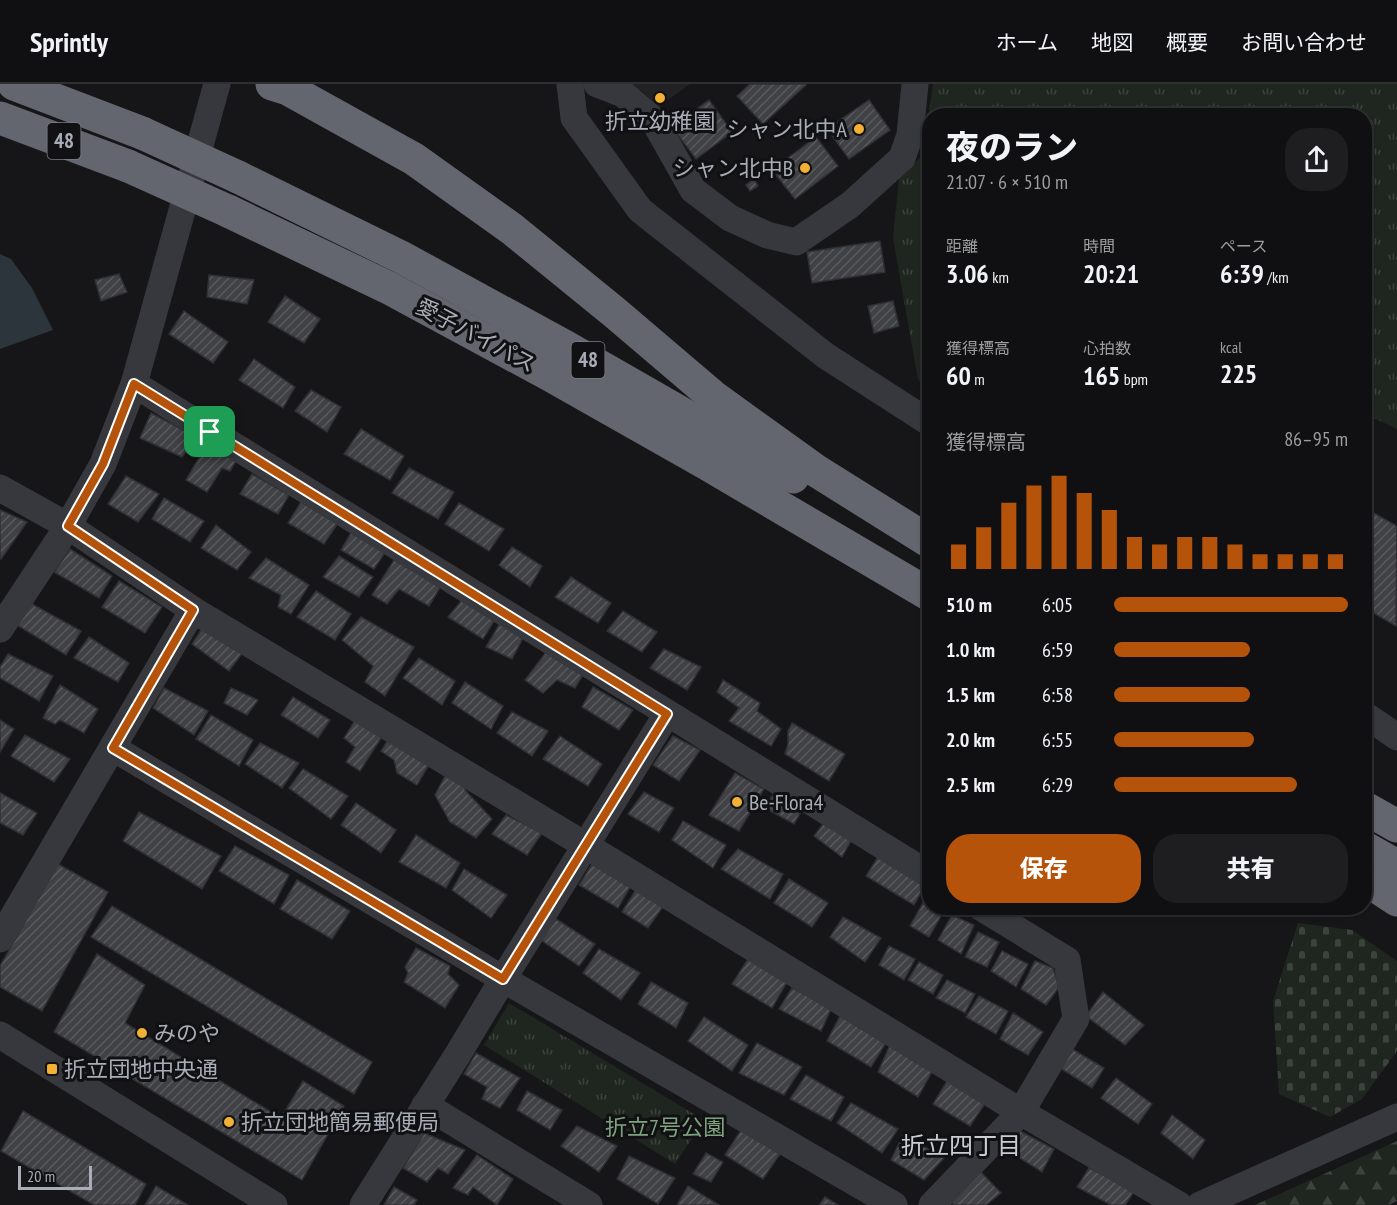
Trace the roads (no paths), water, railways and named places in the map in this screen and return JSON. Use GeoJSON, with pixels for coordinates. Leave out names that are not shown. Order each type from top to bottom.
{"type":"FeatureCollection","features":[{"type":"Feature","properties":{"kind":"highway","name":"愛子バイパス"},"geometry":{"type":"LineString","coordinates":[[14,84],[142,133],[401,257],[566,347],[922,551]]}},
{"type":"Feature","properties":{"kind":"highway"},"geometry":{"type":"LineString","coordinates":[[272,84],[288,90],[414,159],[512,229],[715,398],[815,470],[922,537]]}},
{"type":"Feature","properties":{"kind":"highway","name":"愛子バイパス"},"geometry":{"type":"LineString","coordinates":[[0,117],[119,162],[389,288],[707,464],[922,590]]}},
{"type":"Feature","properties":{"kind":"highway"},"geometry":{"type":"LineString","coordinates":[[0,129],[119,162]]}},
{"type":"Feature","properties":{"kind":"highway"},"geometry":{"type":"LineString","coordinates":[[860,555],[922,598]]}},
{"type":"Feature","properties":{"kind":"highway"},"geometry":{"type":"LineString","coordinates":[[1372,812],[1397,826]]}},
{"type":"Feature","properties":{"kind":"highway"},"geometry":{"type":"LineString","coordinates":[[1372,852],[1397,866]]}},
{"type":"Feature","properties":{"kind":"highway"},"geometry":{"type":"LineString","coordinates":[[1372,884],[1397,900]]}},
{"type":"Feature","properties":{"kind":"street"},"geometry":{"type":"LineString","coordinates":[[0,629],[68,526],[103,464],[134,384],[217,84]]}},
{"type":"Feature","properties":{"kind":"street"},"geometry":{"type":"LineString","coordinates":[[570,84],[574,118],[640,210],[826,356],[922,418]]}},
{"type":"Feature","properties":{"kind":"street"},"geometry":{"type":"LineString","coordinates":[[597,84],[623,94],[653,119],[693,190],[730,218],[767,235],[796,242],[850,205],[902,158],[910,135],[915,84]]}},
{"type":"Feature","properties":{"kind":"street"},"geometry":{"type":"LineString","coordinates":[[134,384],[922,870]]}},
{"type":"Feature","properties":{"kind":"street"},"geometry":{"type":"LineString","coordinates":[[0,488],[68,526],[193,610],[585,845],[1021,1112],[1179,1205]]}},
{"type":"Feature","properties":{"kind":"street"},"geometry":{"type":"LineString","coordinates":[[0,939],[193,610]]}},
{"type":"Feature","properties":{"kind":"street"},"geometry":{"type":"LineString","coordinates":[[363,1205],[667,714]]}},
{"type":"Feature","properties":{"kind":"street"},"geometry":{"type":"LineString","coordinates":[[1372,720],[1397,737]]}},
{"type":"Feature","properties":{"kind":"street"},"geometry":{"type":"LineString","coordinates":[[113,748],[503,979],[894,1205]]}},
{"type":"Feature","properties":{"kind":"street"},"geometry":{"type":"LineString","coordinates":[[932,1205],[1021,1112],[1076,1019],[1067,960],[993,915]]}},
{"type":"Feature","properties":{"kind":"street"},"geometry":{"type":"LineString","coordinates":[[0,1035],[274,1205]]}},
{"type":"Feature","properties":{"kind":"street"},"geometry":{"type":"LineString","coordinates":[[425,1105],[589,1205]]}},
{"type":"Feature","properties":{"kind":"street"},"geometry":{"type":"LineString","coordinates":[[1200,1205],[1397,1117]]}},
{"type":"Feature","properties":{"kind":"place","name":"折立幼稚園"},"geometry":{"type":"Point","coordinates":[660,98]}},
{"type":"Feature","properties":{"kind":"place","name":"シャン北中A"},"geometry":{"type":"Point","coordinates":[859,129]}},
{"type":"Feature","properties":{"kind":"place","name":"シャン北中B"},"geometry":{"type":"Point","coordinates":[805,168]}},
{"type":"Feature","properties":{"kind":"place","name":"Be-Flora4"},"geometry":{"type":"Point","coordinates":[737,802]}},
{"type":"Feature","properties":{"kind":"place","name":"みのや"},"geometry":{"type":"Point","coordinates":[142,1033]}},
{"type":"Feature","properties":{"kind":"place","name":"折立団地中央通"},"geometry":{"type":"Point","coordinates":[52,1069]}},
{"type":"Feature","properties":{"kind":"place","name":"折立団地簡易郵便局"},"geometry":{"type":"Point","coordinates":[229,1122]}},
{"type":"Feature","properties":{"kind":"district","name":"折立四丁目"},"geometry":{"type":"Point","coordinates":[961,1146]}},
{"type":"Feature","properties":{"kind":"park label","name":"折立7号公園"},"geometry":{"type":"Point","coordinates":[665,1127]}}]}
